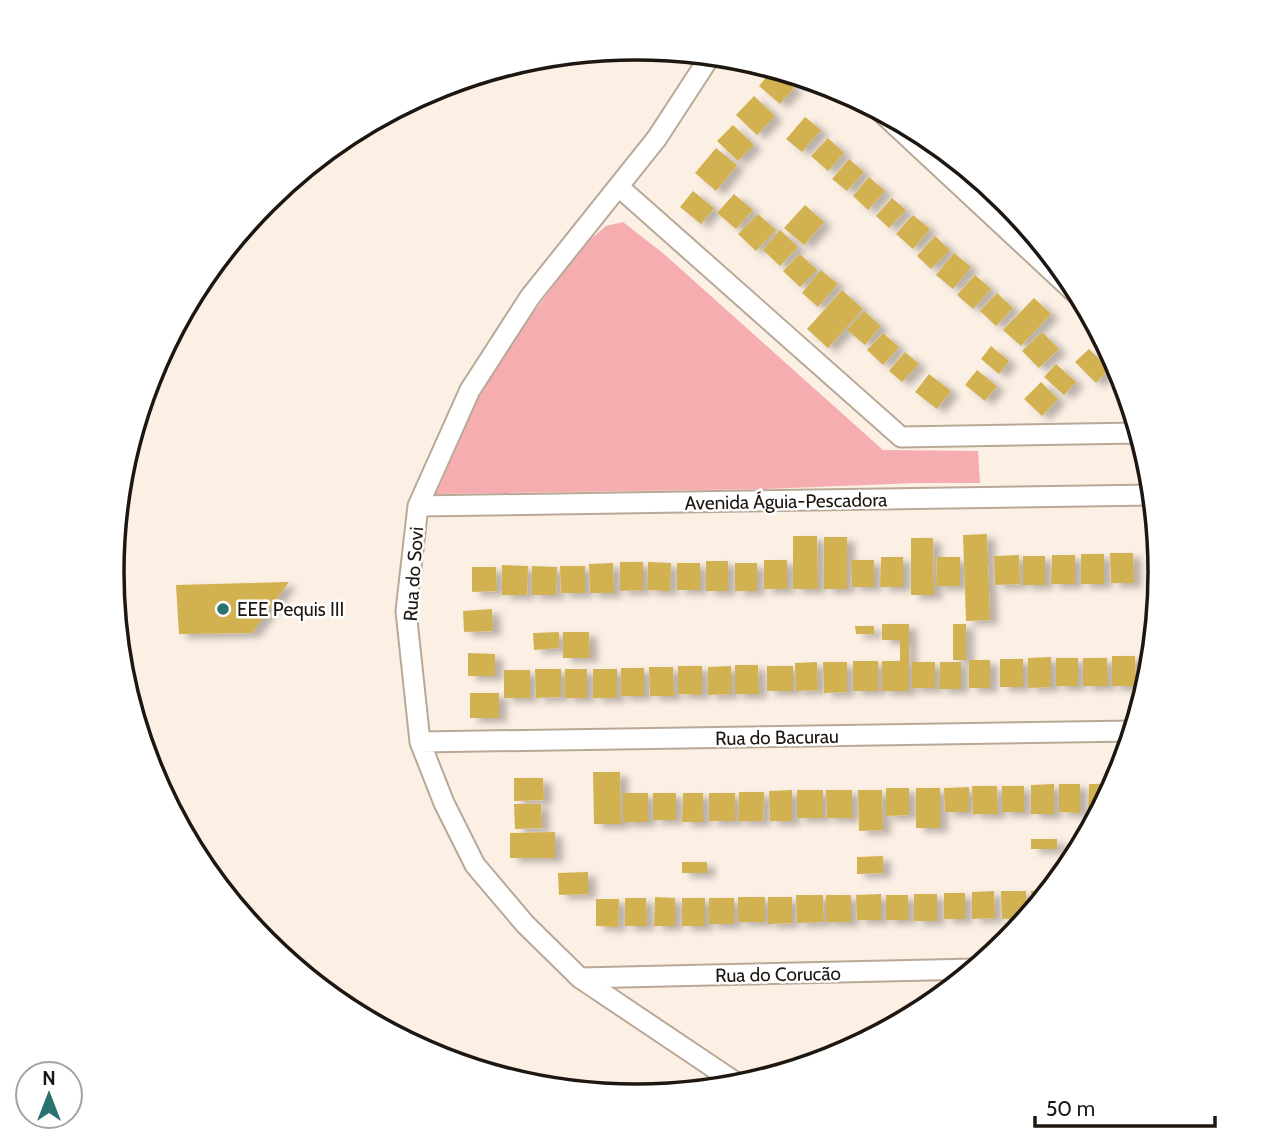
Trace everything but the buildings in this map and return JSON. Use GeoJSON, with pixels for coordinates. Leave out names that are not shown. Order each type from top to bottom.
{"type":"FeatureCollection","features":[{"type":"Feature","properties":{"kind":"street","name":"Rua do Sovi"},"geometry":{"type":"LineString","coordinates":[[705,64],[657,138],[530,297],[470,390],[418,506],[406,611],[420,742],[444,803],[475,865],[526,924],[580,978],[727,1076]]}},
{"type":"Feature","properties":{"kind":"street"},"geometry":{"type":"LineString","coordinates":[[911,139],[1048,266]]}},
{"type":"Feature","properties":{"kind":"street"},"geometry":{"type":"LineString","coordinates":[[619,187],[901,437],[1130,433]]}},
{"type":"Feature","properties":{"kind":"street","name":"Avenida Águia-Pescadora"},"geometry":{"type":"LineString","coordinates":[[418,506],[1143,495]]}},
{"type":"Feature","properties":{"kind":"street","name":"Rua do Bacurau"},"geometry":{"type":"LineString","coordinates":[[420,742],[1124,731]]}},
{"type":"Feature","properties":{"kind":"street","name":"Rua do Corucão"},"geometry":{"type":"LineString","coordinates":[[580,978],[958,970]]}},
{"type":"Feature","properties":{"kind":"shaded area"},"geometry":{"type":"Polygon","coordinates":[[[623,222],[664,254],[883,450],[978,451],[980,483],[436,494],[478,399],[518,333],[585,244],[606,226],[623,222]]]}},
{"type":"Feature","properties":{"kind":"place","name":"EEE Pequis III"},"geometry":{"type":"Point","coordinates":[223,609]}}]}
